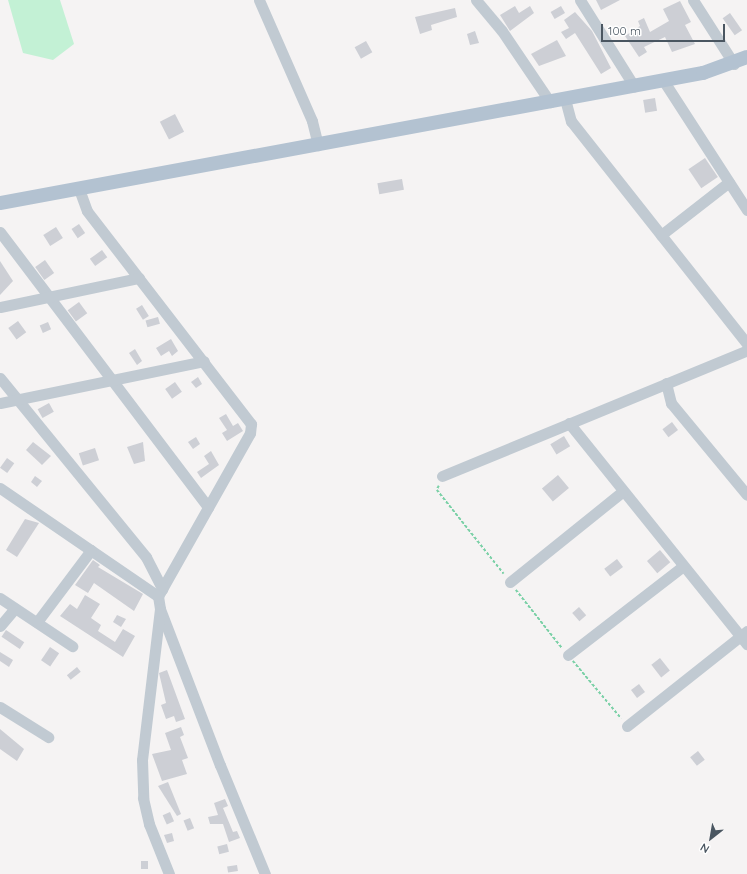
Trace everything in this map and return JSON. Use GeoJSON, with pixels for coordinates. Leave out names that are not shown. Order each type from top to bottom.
{"type":"FeatureCollection","features":[{"type":"Feature","properties":{"kind":"main road"},"geometry":{"type":"LineString","coordinates":[[0,203],[634,86],[734,64],[747,57]]}},
{"type":"Feature","properties":{"kind":"street"},"geometry":{"type":"LineString","coordinates":[[259,0],[312,121],[318,145]]}},
{"type":"Feature","properties":{"kind":"street"},"geometry":{"type":"LineString","coordinates":[[476,0],[502,31],[550,102]]}},
{"type":"Feature","properties":{"kind":"street"},"geometry":{"type":"LineString","coordinates":[[580,0],[634,86]]}},
{"type":"Feature","properties":{"kind":"street"},"geometry":{"type":"LineString","coordinates":[[694,0],[734,64]]}},
{"type":"Feature","properties":{"kind":"street"},"geometry":{"type":"LineString","coordinates":[[662,80],[747,210]]}},
{"type":"Feature","properties":{"kind":"street"},"geometry":{"type":"LineString","coordinates":[[565,99],[571,120],[747,344]]}},
{"type":"Feature","properties":{"kind":"street"},"geometry":{"type":"LineString","coordinates":[[661,235],[729,182]]}},
{"type":"Feature","properties":{"kind":"street"},"geometry":{"type":"LineString","coordinates":[[79,189],[87,211],[251,424],[250,433],[160,592]]}},
{"type":"Feature","properties":{"kind":"street"},"geometry":{"type":"LineString","coordinates":[[0,232],[208,507]]}},
{"type":"Feature","properties":{"kind":"street"},"geometry":{"type":"LineString","coordinates":[[0,307],[139,278]]}},
{"type":"Feature","properties":{"kind":"street"},"geometry":{"type":"LineString","coordinates":[[442,476],[747,350]]}},
{"type":"Feature","properties":{"kind":"street"},"geometry":{"type":"LineString","coordinates":[[0,403],[204,361]]}},
{"type":"Feature","properties":{"kind":"street"},"geometry":{"type":"LineString","coordinates":[[0,378],[146,557],[160,592],[160,609],[142,760],[143,798],[149,824],[169,874]]}},
{"type":"Feature","properties":{"kind":"street"},"geometry":{"type":"LineString","coordinates":[[666,383],[671,403],[747,495]]}},
{"type":"Feature","properties":{"kind":"street"},"geometry":{"type":"LineString","coordinates":[[569,423],[683,566],[745,637],[627,726]]}},
{"type":"Feature","properties":{"kind":"street"},"geometry":{"type":"LineString","coordinates":[[0,488],[91,550],[160,592]]}},
{"type":"Feature","properties":{"kind":"street"},"geometry":{"type":"LineString","coordinates":[[510,582],[623,491]]}},
{"type":"Feature","properties":{"kind":"street"},"geometry":{"type":"LineString","coordinates":[[37,622],[91,550]]}},
{"type":"Feature","properties":{"kind":"street"},"geometry":{"type":"LineString","coordinates":[[568,655],[683,566]]}},
{"type":"Feature","properties":{"kind":"street"},"geometry":{"type":"LineString","coordinates":[[0,598],[72,646]]}},
{"type":"Feature","properties":{"kind":"street"},"geometry":{"type":"LineString","coordinates":[[0,626],[15,608]]}},
{"type":"Feature","properties":{"kind":"street"},"geometry":{"type":"LineString","coordinates":[[160,609],[265,874]]}},
{"type":"Feature","properties":{"kind":"street"},"geometry":{"type":"LineString","coordinates":[[0,707],[48,737]]}},
{"type":"Feature","properties":{"kind":"path"},"geometry":{"type":"LineString","coordinates":[[442,476],[437,490],[568,655],[627,726]]}},
{"type":"Feature","properties":{"kind":"green space"},"geometry":{"type":"Polygon","coordinates":[[[8,0],[60,0],[74,44],[53,60],[23,53],[8,0]]]}},
{"type":"Feature","properties":{"kind":"building"},"geometry":{"type":"Polygon","coordinates":[[[596,0],[620,0],[601,10],[596,0]]]}},
{"type":"Feature","properties":{"kind":"building"},"geometry":{"type":"Polygon","coordinates":[[[680,1],[691,22],[685,25],[695,44],[672,52],[665,37],[644,47],[647,52],[639,57],[625,36],[640,26],[638,21],[644,18],[650,32],[669,21],[663,9],[680,1]]]}},
{"type":"Feature","properties":{"kind":"building"},"geometry":{"type":"Polygon","coordinates":[[[515,6],[519,13],[530,6],[534,13],[510,31],[500,15],[515,6]]]}},
{"type":"Feature","properties":{"kind":"building"},"geometry":{"type":"Polygon","coordinates":[[[561,6],[565,13],[555,19],[551,12],[561,6]]]}},
{"type":"Feature","properties":{"kind":"building"},"geometry":{"type":"Polygon","coordinates":[[[455,8],[457,17],[431,25],[432,30],[420,34],[415,17],[455,8]]]}},
{"type":"Feature","properties":{"kind":"building"},"geometry":{"type":"Polygon","coordinates":[[[575,12],[592,31],[611,68],[601,74],[575,33],[566,39],[561,32],[569,28],[564,20],[575,12]]]}},
{"type":"Feature","properties":{"kind":"building"},"geometry":{"type":"Polygon","coordinates":[[[730,13],[742,30],[735,35],[723,18],[730,13]]]}},
{"type":"Feature","properties":{"kind":"building"},"geometry":{"type":"Polygon","coordinates":[[[475,31],[479,43],[470,45],[467,34],[475,31]]]}},
{"type":"Feature","properties":{"kind":"building"},"geometry":{"type":"Polygon","coordinates":[[[557,40],[566,56],[539,66],[531,54],[557,40]]]}},
{"type":"Feature","properties":{"kind":"building"},"geometry":{"type":"Polygon","coordinates":[[[366,41],[372,52],[361,59],[355,47],[366,41]]]}},
{"type":"Feature","properties":{"kind":"building"},"geometry":{"type":"Polygon","coordinates":[[[655,98],[657,111],[645,113],[643,100],[655,98]]]}},
{"type":"Feature","properties":{"kind":"building"},"geometry":{"type":"Polygon","coordinates":[[[175,114],[184,132],[169,140],[160,122],[175,114]]]}},
{"type":"Feature","properties":{"kind":"building"},"geometry":{"type":"Polygon","coordinates":[[[705,158],[718,177],[701,188],[688,169],[705,158]]]}},
{"type":"Feature","properties":{"kind":"building"},"geometry":{"type":"Polygon","coordinates":[[[402,179],[404,190],[379,194],[377,183],[402,179]]]}},
{"type":"Feature","properties":{"kind":"building"},"geometry":{"type":"Polygon","coordinates":[[[79,224],[85,233],[78,238],[72,229],[79,224]]]}},
{"type":"Feature","properties":{"kind":"building"},"geometry":{"type":"Polygon","coordinates":[[[56,227],[63,238],[50,246],[43,235],[56,227]]]}},
{"type":"Feature","properties":{"kind":"building"},"geometry":{"type":"Polygon","coordinates":[[[102,250],[107,257],[95,266],[90,259],[102,250]]]}},
{"type":"Feature","properties":{"kind":"building"},"geometry":{"type":"Polygon","coordinates":[[[45,260],[54,273],[44,280],[35,267],[45,260]]]}},
{"type":"Feature","properties":{"kind":"building"},"geometry":{"type":"Polygon","coordinates":[[[0,261],[13,281],[0,295],[0,261]]]}},
{"type":"Feature","properties":{"kind":"building"},"geometry":{"type":"Polygon","coordinates":[[[79,302],[87,313],[76,322],[68,310],[79,302]]]}},
{"type":"Feature","properties":{"kind":"building"},"geometry":{"type":"Polygon","coordinates":[[[142,305],[149,316],[143,320],[136,309],[142,305]]]}},
{"type":"Feature","properties":{"kind":"building"},"geometry":{"type":"Polygon","coordinates":[[[158,317],[160,324],[147,327],[146,321],[158,317]]]}},
{"type":"Feature","properties":{"kind":"building"},"geometry":{"type":"Polygon","coordinates":[[[18,321],[26,332],[17,339],[8,328],[18,321]]]}},
{"type":"Feature","properties":{"kind":"building"},"geometry":{"type":"Polygon","coordinates":[[[48,322],[51,329],[43,333],[40,326],[48,322]]]}},
{"type":"Feature","properties":{"kind":"building"},"geometry":{"type":"Polygon","coordinates":[[[171,339],[178,351],[172,356],[169,351],[161,356],[156,348],[171,339]]]}},
{"type":"Feature","properties":{"kind":"building"},"geometry":{"type":"Polygon","coordinates":[[[135,349],[142,361],[137,365],[129,353],[135,349]]]}},
{"type":"Feature","properties":{"kind":"building"},"geometry":{"type":"Polygon","coordinates":[[[198,377],[202,384],[196,388],[191,382],[198,377]]]}},
{"type":"Feature","properties":{"kind":"building"},"geometry":{"type":"Polygon","coordinates":[[[175,382],[182,392],[172,399],[165,389],[175,382]]]}},
{"type":"Feature","properties":{"kind":"building"},"geometry":{"type":"Polygon","coordinates":[[[49,403],[54,412],[42,418],[38,409],[49,403]]]}},
{"type":"Feature","properties":{"kind":"building"},"geometry":{"type":"Polygon","coordinates":[[[226,414],[233,426],[238,423],[243,431],[227,441],[222,433],[227,430],[219,418],[226,414]]]}},
{"type":"Feature","properties":{"kind":"building"},"geometry":{"type":"Polygon","coordinates":[[[672,422],[678,430],[668,437],[662,429],[672,422]]]}},
{"type":"Feature","properties":{"kind":"building"},"geometry":{"type":"Polygon","coordinates":[[[564,436],[570,446],[556,455],[550,444],[564,436]]]}},
{"type":"Feature","properties":{"kind":"building"},"geometry":{"type":"Polygon","coordinates":[[[196,437],[200,444],[193,449],[188,442],[196,437]]]}},
{"type":"Feature","properties":{"kind":"building"},"geometry":{"type":"Polygon","coordinates":[[[33,442],[51,456],[42,465],[26,450],[33,442]]]}},
{"type":"Feature","properties":{"kind":"building"},"geometry":{"type":"Polygon","coordinates":[[[143,442],[145,461],[134,464],[127,447],[143,442]]]}},
{"type":"Feature","properties":{"kind":"building"},"geometry":{"type":"Polygon","coordinates":[[[95,448],[99,460],[83,466],[79,453],[95,448]]]}},
{"type":"Feature","properties":{"kind":"building"},"geometry":{"type":"Polygon","coordinates":[[[211,451],[219,465],[201,478],[197,472],[209,464],[204,456],[211,451]]]}},
{"type":"Feature","properties":{"kind":"building"},"geometry":{"type":"Polygon","coordinates":[[[7,458],[14,463],[7,473],[0,468],[7,458]]]}},
{"type":"Feature","properties":{"kind":"building"},"geometry":{"type":"Polygon","coordinates":[[[558,475],[569,488],[553,502],[542,488],[558,475]]]}},
{"type":"Feature","properties":{"kind":"building"},"geometry":{"type":"Polygon","coordinates":[[[35,476],[42,481],[37,487],[31,482],[35,476]]]}},
{"type":"Feature","properties":{"kind":"building"},"geometry":{"type":"Polygon","coordinates":[[[25,519],[39,523],[17,557],[6,550],[25,519]]]}},
{"type":"Feature","properties":{"kind":"building"},"geometry":{"type":"Polygon","coordinates":[[[660,550],[670,562],[657,573],[647,561],[660,550]]]}},
{"type":"Feature","properties":{"kind":"building"},"geometry":{"type":"Polygon","coordinates":[[[617,559],[623,567],[610,577],[604,569],[617,559]]]}},
{"type":"Feature","properties":{"kind":"building"},"geometry":{"type":"Polygon","coordinates":[[[93,560],[100,565],[98,567],[143,594],[134,611],[94,583],[88,593],[75,585],[93,560]]]}},
{"type":"Feature","properties":{"kind":"building"},"geometry":{"type":"Polygon","coordinates":[[[85,595],[100,604],[91,618],[101,625],[98,631],[115,642],[123,629],[135,636],[123,657],[60,616],[70,604],[77,609],[85,595]]]}},
{"type":"Feature","properties":{"kind":"building"},"geometry":{"type":"Polygon","coordinates":[[[579,607],[586,615],[579,621],[572,613],[579,607]]]}},
{"type":"Feature","properties":{"kind":"building"},"geometry":{"type":"Polygon","coordinates":[[[117,615],[126,619],[121,627],[113,622],[117,615]]]}},
{"type":"Feature","properties":{"kind":"building"},"geometry":{"type":"Polygon","coordinates":[[[6,630],[24,642],[20,649],[2,637],[6,630]]]}},
{"type":"Feature","properties":{"kind":"building"},"geometry":{"type":"Polygon","coordinates":[[[50,647],[59,653],[50,666],[41,660],[50,647]]]}},
{"type":"Feature","properties":{"kind":"building"},"geometry":{"type":"Polygon","coordinates":[[[0,652],[13,660],[9,667],[0,661],[0,652]]]}},
{"type":"Feature","properties":{"kind":"building"},"geometry":{"type":"Polygon","coordinates":[[[660,658],[670,671],[661,677],[651,665],[660,658]]]}},
{"type":"Feature","properties":{"kind":"building"},"geometry":{"type":"Polygon","coordinates":[[[77,667],[81,672],[71,680],[67,675],[77,667]]]}},
{"type":"Feature","properties":{"kind":"building"},"geometry":{"type":"Polygon","coordinates":[[[167,670],[185,719],[176,722],[174,716],[166,719],[161,705],[166,703],[159,673],[167,670]]]}},
{"type":"Feature","properties":{"kind":"building"},"geometry":{"type":"Polygon","coordinates":[[[639,684],[645,692],[637,698],[631,690],[639,684]]]}},
{"type":"Feature","properties":{"kind":"building"},"geometry":{"type":"Polygon","coordinates":[[[181,727],[184,735],[180,737],[188,758],[182,760],[187,774],[162,781],[152,754],[171,750],[165,733],[181,727]]]}},
{"type":"Feature","properties":{"kind":"building"},"geometry":{"type":"Polygon","coordinates":[[[0,729],[24,749],[17,761],[0,749],[0,729]]]}},
{"type":"Feature","properties":{"kind":"building"},"geometry":{"type":"Polygon","coordinates":[[[698,751],[705,760],[697,766],[690,757],[698,751]]]}},
{"type":"Feature","properties":{"kind":"building"},"geometry":{"type":"Polygon","coordinates":[[[168,782],[181,814],[177,816],[158,786],[168,782]]]}},
{"type":"Feature","properties":{"kind":"building"},"geometry":{"type":"Polygon","coordinates":[[[225,799],[228,806],[223,808],[233,832],[237,831],[240,838],[229,842],[223,824],[210,824],[208,817],[218,815],[214,803],[225,799]]]}},
{"type":"Feature","properties":{"kind":"building"},"geometry":{"type":"Polygon","coordinates":[[[170,812],[174,821],[167,824],[163,815],[170,812]]]}},
{"type":"Feature","properties":{"kind":"building"},"geometry":{"type":"Polygon","coordinates":[[[190,818],[194,828],[188,831],[184,821],[190,818]]]}},
{"type":"Feature","properties":{"kind":"building"},"geometry":{"type":"Polygon","coordinates":[[[172,833],[174,841],[167,843],[164,835],[172,833]]]}},
{"type":"Feature","properties":{"kind":"building"},"geometry":{"type":"Polygon","coordinates":[[[227,844],[229,852],[219,854],[217,846],[227,844]]]}},
{"type":"Feature","properties":{"kind":"building"},"geometry":{"type":"Polygon","coordinates":[[[141,861],[148,861],[148,869],[141,869],[141,861]]]}},
{"type":"Feature","properties":{"kind":"building"},"geometry":{"type":"Polygon","coordinates":[[[237,865],[238,871],[228,872],[227,867],[237,865]]]}}]}
